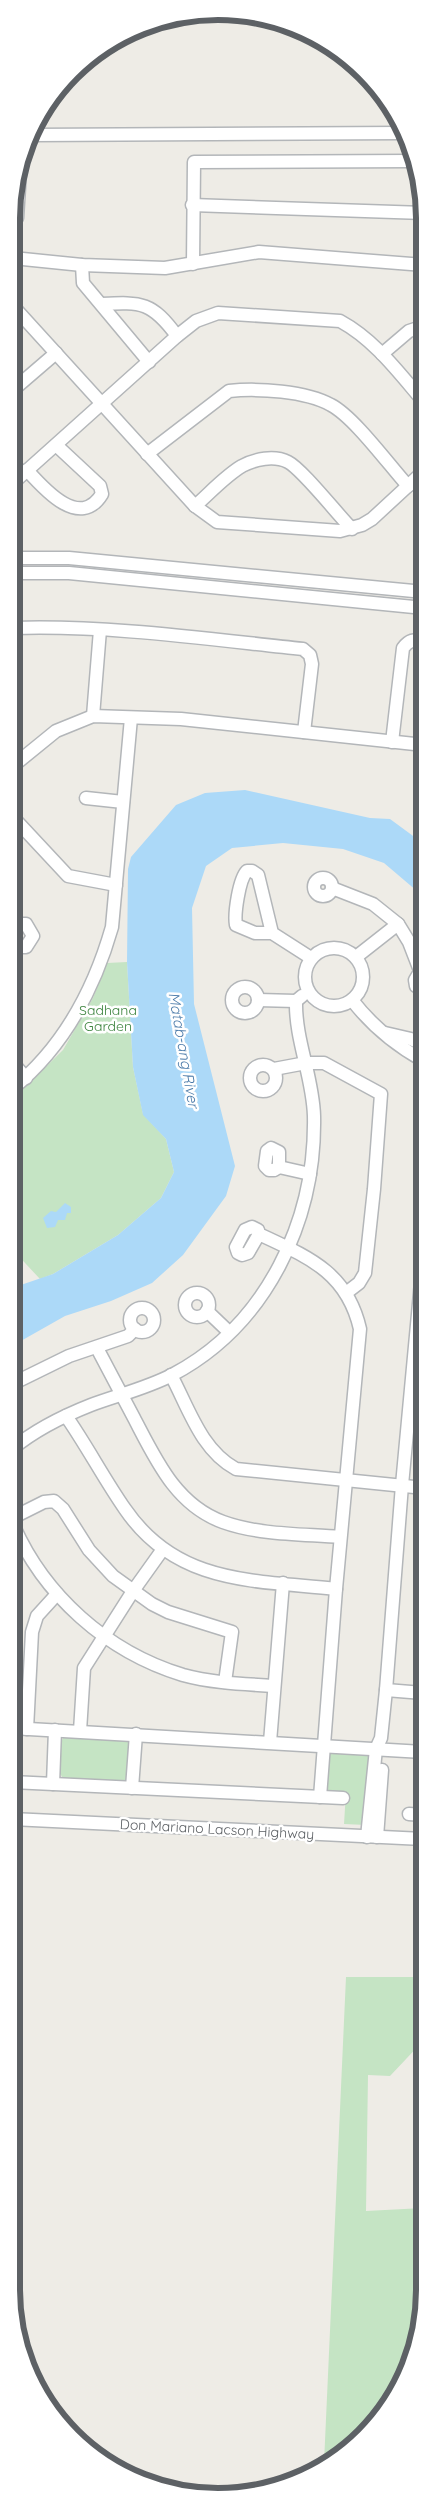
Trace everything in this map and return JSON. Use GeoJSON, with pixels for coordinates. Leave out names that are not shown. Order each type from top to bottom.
{"type":"FeatureCollection","features":[{"type":"Feature","properties":{"kind":"street"},"geometry":{"type":"LineString","coordinates":[[38,135],[397,133]]}},
{"type":"Feature","properties":{"kind":"street"},"geometry":{"type":"LineString","coordinates":[[193,264],[192,205],[194,162],[407,162]]}},
{"type":"Feature","properties":{"kind":"street"},"geometry":{"type":"LineString","coordinates":[[192,205],[416,214]]}},
{"type":"Feature","properties":{"kind":"street"},"geometry":{"type":"LineString","coordinates":[[20,259],[82,265],[165,268],[259,252],[416,264]]}},
{"type":"Feature","properties":{"kind":"street"},"geometry":{"type":"LineString","coordinates":[[82,265],[83,283],[149,362]]}},
{"type":"Feature","properties":{"kind":"street"},"geometry":{"type":"LineString","coordinates":[[102,304],[143,304],[163,317],[177,336]]}},
{"type":"Feature","properties":{"kind":"street"},"geometry":{"type":"LineString","coordinates":[[20,476],[177,336],[196,321],[218,313],[340,321],[353,328],[382,354],[416,393]]}},
{"type":"Feature","properties":{"kind":"street"},"geometry":{"type":"LineString","coordinates":[[20,314],[195,506],[217,522],[328,532],[352,529],[372,519],[416,478]]}},
{"type":"Feature","properties":{"kind":"street"},"geometry":{"type":"LineString","coordinates":[[382,354],[408,331],[416,328]]}},
{"type":"Feature","properties":{"kind":"street"},"geometry":{"type":"LineString","coordinates":[[20,384],[56,353]]}},
{"type":"Feature","properties":{"kind":"street"},"geometry":{"type":"LineString","coordinates":[[148,454],[229,391],[309,395],[332,405],[347,417],[408,486]]}},
{"type":"Feature","properties":{"kind":"street"},"geometry":{"type":"LineString","coordinates":[[27,470],[48,493],[70,507],[87,508],[94,504],[102,494],[100,486],[56,445]]}},
{"type":"Feature","properties":{"kind":"street"},"geometry":{"type":"LineString","coordinates":[[195,506],[230,474],[243,466],[266,459],[277,459],[288,462],[299,472],[352,529]]}},
{"type":"Feature","properties":{"kind":"street"},"geometry":{"type":"LineString","coordinates":[[20,558],[69,558],[416,591]]}},
{"type":"Feature","properties":{"kind":"street"},"geometry":{"type":"LineString","coordinates":[[20,573],[69,573],[416,607]]}},
{"type":"Feature","properties":{"kind":"street"},"geometry":{"type":"LineString","coordinates":[[20,628],[48,627],[100,630],[302,649],[310,655],[312,664],[304,732]]}},
{"type":"Feature","properties":{"kind":"street"},"geometry":{"type":"LineString","coordinates":[[93,716],[100,630]]}},
{"type":"Feature","properties":{"kind":"street"},"geometry":{"type":"LineString","coordinates":[[392,742],[403,648],[408,642],[416,640]]}},
{"type":"Feature","properties":{"kind":"street"},"geometry":{"type":"LineString","coordinates":[[20,760],[56,731],[93,716],[181,719],[416,744]]}},
{"type":"Feature","properties":{"kind":"street"},"geometry":{"type":"LineString","coordinates":[[20,1083],[48,1055],[88,995],[112,927],[131,718]]}},
{"type":"Feature","properties":{"kind":"street"},"geometry":{"type":"LineString","coordinates":[[86,798],[123,802]]}},
{"type":"Feature","properties":{"kind":"street"},"geometry":{"type":"LineString","coordinates":[[20,825],[68,876],[116,884]]}},
{"type":"Feature","properties":{"kind":"street"},"geometry":{"type":"LineString","coordinates":[[272,933],[258,875],[252,871],[247,871],[243,875],[239,892],[236,925],[255,933],[272,933],[311,958]]}},
{"type":"Feature","properties":{"kind":"street"},"geometry":{"type":"LineString","coordinates":[[332,888],[373,904],[398,924],[416,959]]}},
{"type":"Feature","properties":{"kind":"street"},"geometry":{"type":"LineString","coordinates":[[20,924],[26,924],[33,936],[26,947],[20,949]]}},
{"type":"Feature","properties":{"kind":"street"},"geometry":{"type":"LineString","coordinates":[[356,957],[398,924]]}},
{"type":"Feature","properties":{"kind":"street"},"geometry":{"type":"LineString","coordinates":[[333,948],[348,951],[356,957],[361,965],[362,984],[352,1000],[343,1004],[328,1005],[315,999],[308,991],[305,974],[311,958],[319,952],[333,948]]}},
{"type":"Feature","properties":{"kind":"street"},"geometry":{"type":"LineString","coordinates":[[258,1000],[296,1001],[308,991]]}},
{"type":"Feature","properties":{"kind":"street"},"geometry":{"type":"LineString","coordinates":[[352,1000],[368,1020],[385,1033],[393,1043],[416,1056]]}},
{"type":"Feature","properties":{"kind":"street"},"geometry":{"type":"LineString","coordinates":[[20,1444],[66,1416],[171,1375],[197,1360],[230,1332],[265,1291],[288,1248],[305,1201],[310,1174],[314,1116],[306,1063],[296,1024],[296,1001]]}},
{"type":"Feature","properties":{"kind":"street"},"geometry":{"type":"LineString","coordinates":[[385,1033],[416,1041]]}},
{"type":"Feature","properties":{"kind":"street"},"geometry":{"type":"LineString","coordinates":[[274,1070],[316,1062],[332,1066],[382,1096],[365,1273],[359,1283],[346,1293]]}},
{"type":"Feature","properties":{"kind":"street"},"geometry":{"type":"LineString","coordinates":[[20,1071],[26,1078]]}},
{"type":"Feature","properties":{"kind":"street"},"geometry":{"type":"LineString","coordinates":[[279,1166],[310,1174]]}},
{"type":"Feature","properties":{"kind":"street"},"geometry":{"type":"LineString","coordinates":[[259,1234],[321,1266],[346,1293],[356,1312],[360,1329],[340,1537],[320,1797]]}},
{"type":"Feature","properties":{"kind":"street"},"geometry":{"type":"LineString","coordinates":[[207,1311],[230,1332]]}},
{"type":"Feature","properties":{"kind":"street"},"geometry":{"type":"LineString","coordinates":[[20,1380],[69,1356],[128,1336],[135,1329]]}},
{"type":"Feature","properties":{"kind":"street"},"geometry":{"type":"LineString","coordinates":[[97,1348],[160,1468],[185,1499],[207,1515],[224,1522],[248,1528],[340,1537]]}},
{"type":"Feature","properties":{"kind":"street"},"geometry":{"type":"LineString","coordinates":[[171,1375],[212,1452],[236,1469],[416,1487]]}},
{"type":"Feature","properties":{"kind":"street"},"geometry":{"type":"LineString","coordinates":[[373,1831],[402,1485],[416,1383]]}},
{"type":"Feature","properties":{"kind":"street"},"geometry":{"type":"LineString","coordinates":[[66,1416],[90,1450],[126,1510],[140,1528],[163,1549],[183,1561],[220,1576],[336,1589]]}},
{"type":"Feature","properties":{"kind":"street"},"geometry":{"type":"LineString","coordinates":[[20,1514],[44,1502],[54,1501],[62,1509],[89,1550],[113,1576],[152,1604],[168,1612],[232,1632],[225,1682]]}},
{"type":"Feature","properties":{"kind":"street"},"geometry":{"type":"LineString","coordinates":[[80,1731],[83,1674],[104,1635],[133,1590],[163,1549]]}},
{"type":"Feature","properties":{"kind":"street"},"geometry":{"type":"LineString","coordinates":[[20,1551],[57,1594],[88,1624],[148,1662],[202,1679],[274,1686]]}},
{"type":"Feature","properties":{"kind":"street"},"geometry":{"type":"LineString","coordinates":[[270,1742],[283,1583]]}},
{"type":"Feature","properties":{"kind":"street"},"geometry":{"type":"LineString","coordinates":[[27,1729],[32,1632],[37,1616],[57,1594]]}},
{"type":"Feature","properties":{"kind":"street"},"geometry":{"type":"LineString","coordinates":[[386,1690],[416,1692]]}},
{"type":"Feature","properties":{"kind":"street"},"geometry":{"type":"LineString","coordinates":[[20,1729],[323,1745],[380,1745],[416,1751]]}},
{"type":"Feature","properties":{"kind":"street"},"geometry":{"type":"LineString","coordinates":[[53,1784],[56,1730]]}},
{"type":"Feature","properties":{"kind":"street"},"geometry":{"type":"LineString","coordinates":[[132,1788],[136,1734]]}},
{"type":"Feature","properties":{"kind":"street"},"geometry":{"type":"LineString","coordinates":[[20,1782],[343,1798]]}},
{"type":"Feature","properties":{"kind":"street"},"geometry":{"type":"LineString","coordinates":[[409,1814],[416,1814]]}},
{"type":"Feature","properties":{"kind":"street","name":"Don Mariano Lacson Highway"},"geometry":{"type":"LineString","coordinates":[[20,1819],[373,1831],[416,1838]]}},
{"type":"Feature","properties":{"kind":"green space","name":"Sadhana Garden"},"geometry":{"type":"Polygon","coordinates":[[[127,962],[133,1067],[143,1114],[166,1139],[174,1172],[161,1198],[118,1235],[53,1274],[40,1279],[20,1258],[20,1092],[63,1050],[93,998],[107,963],[127,962]]]}},
{"type":"Feature","properties":{"kind":"green space"},"geometry":{"type":"Polygon","coordinates":[[[65,1736],[128,1740],[132,1745],[129,1777],[125,1782],[64,1779],[60,1774],[61,1741],[65,1736]]]}},
{"type":"Feature","properties":{"kind":"green space"},"geometry":{"type":"Polygon","coordinates":[[[330,1751],[371,1753],[366,1825],[344,1824],[346,1792],[327,1791],[330,1751]]]}},
{"type":"Feature","properties":{"kind":"green space"},"geometry":{"type":"Polygon","coordinates":[[[346,1977],[416,1977],[416,2048],[390,2076],[368,2075],[366,2211],[416,2208],[416,2303],[412,2329],[401,2366],[383,2400],[367,2421],[349,2439],[324,2457],[346,1977]]]}},
{"type":"Feature","properties":{"kind":"water","name":"Matab-ang River"},"geometry":{"type":"Polygon","coordinates":[[[245,790],[370,818],[390,819],[416,838],[416,890],[384,863],[343,849],[283,843],[232,848],[206,866],[192,908],[194,1004],[235,1166],[226,1196],[183,1255],[152,1283],[111,1301],[65,1316],[20,1341],[20,1285],[53,1274],[118,1235],[161,1198],[174,1172],[166,1139],[143,1115],[133,1067],[127,962],[128,869],[131,857],[176,805],[205,793],[245,790]]]}},
{"type":"Feature","properties":{"kind":"water"},"geometry":{"type":"Polygon","coordinates":[[[65,1203],[71,1207],[71,1213],[67,1213],[65,1220],[58,1220],[55,1227],[47,1228],[43,1218],[51,1211],[56,1212],[65,1203]]]}}]}
